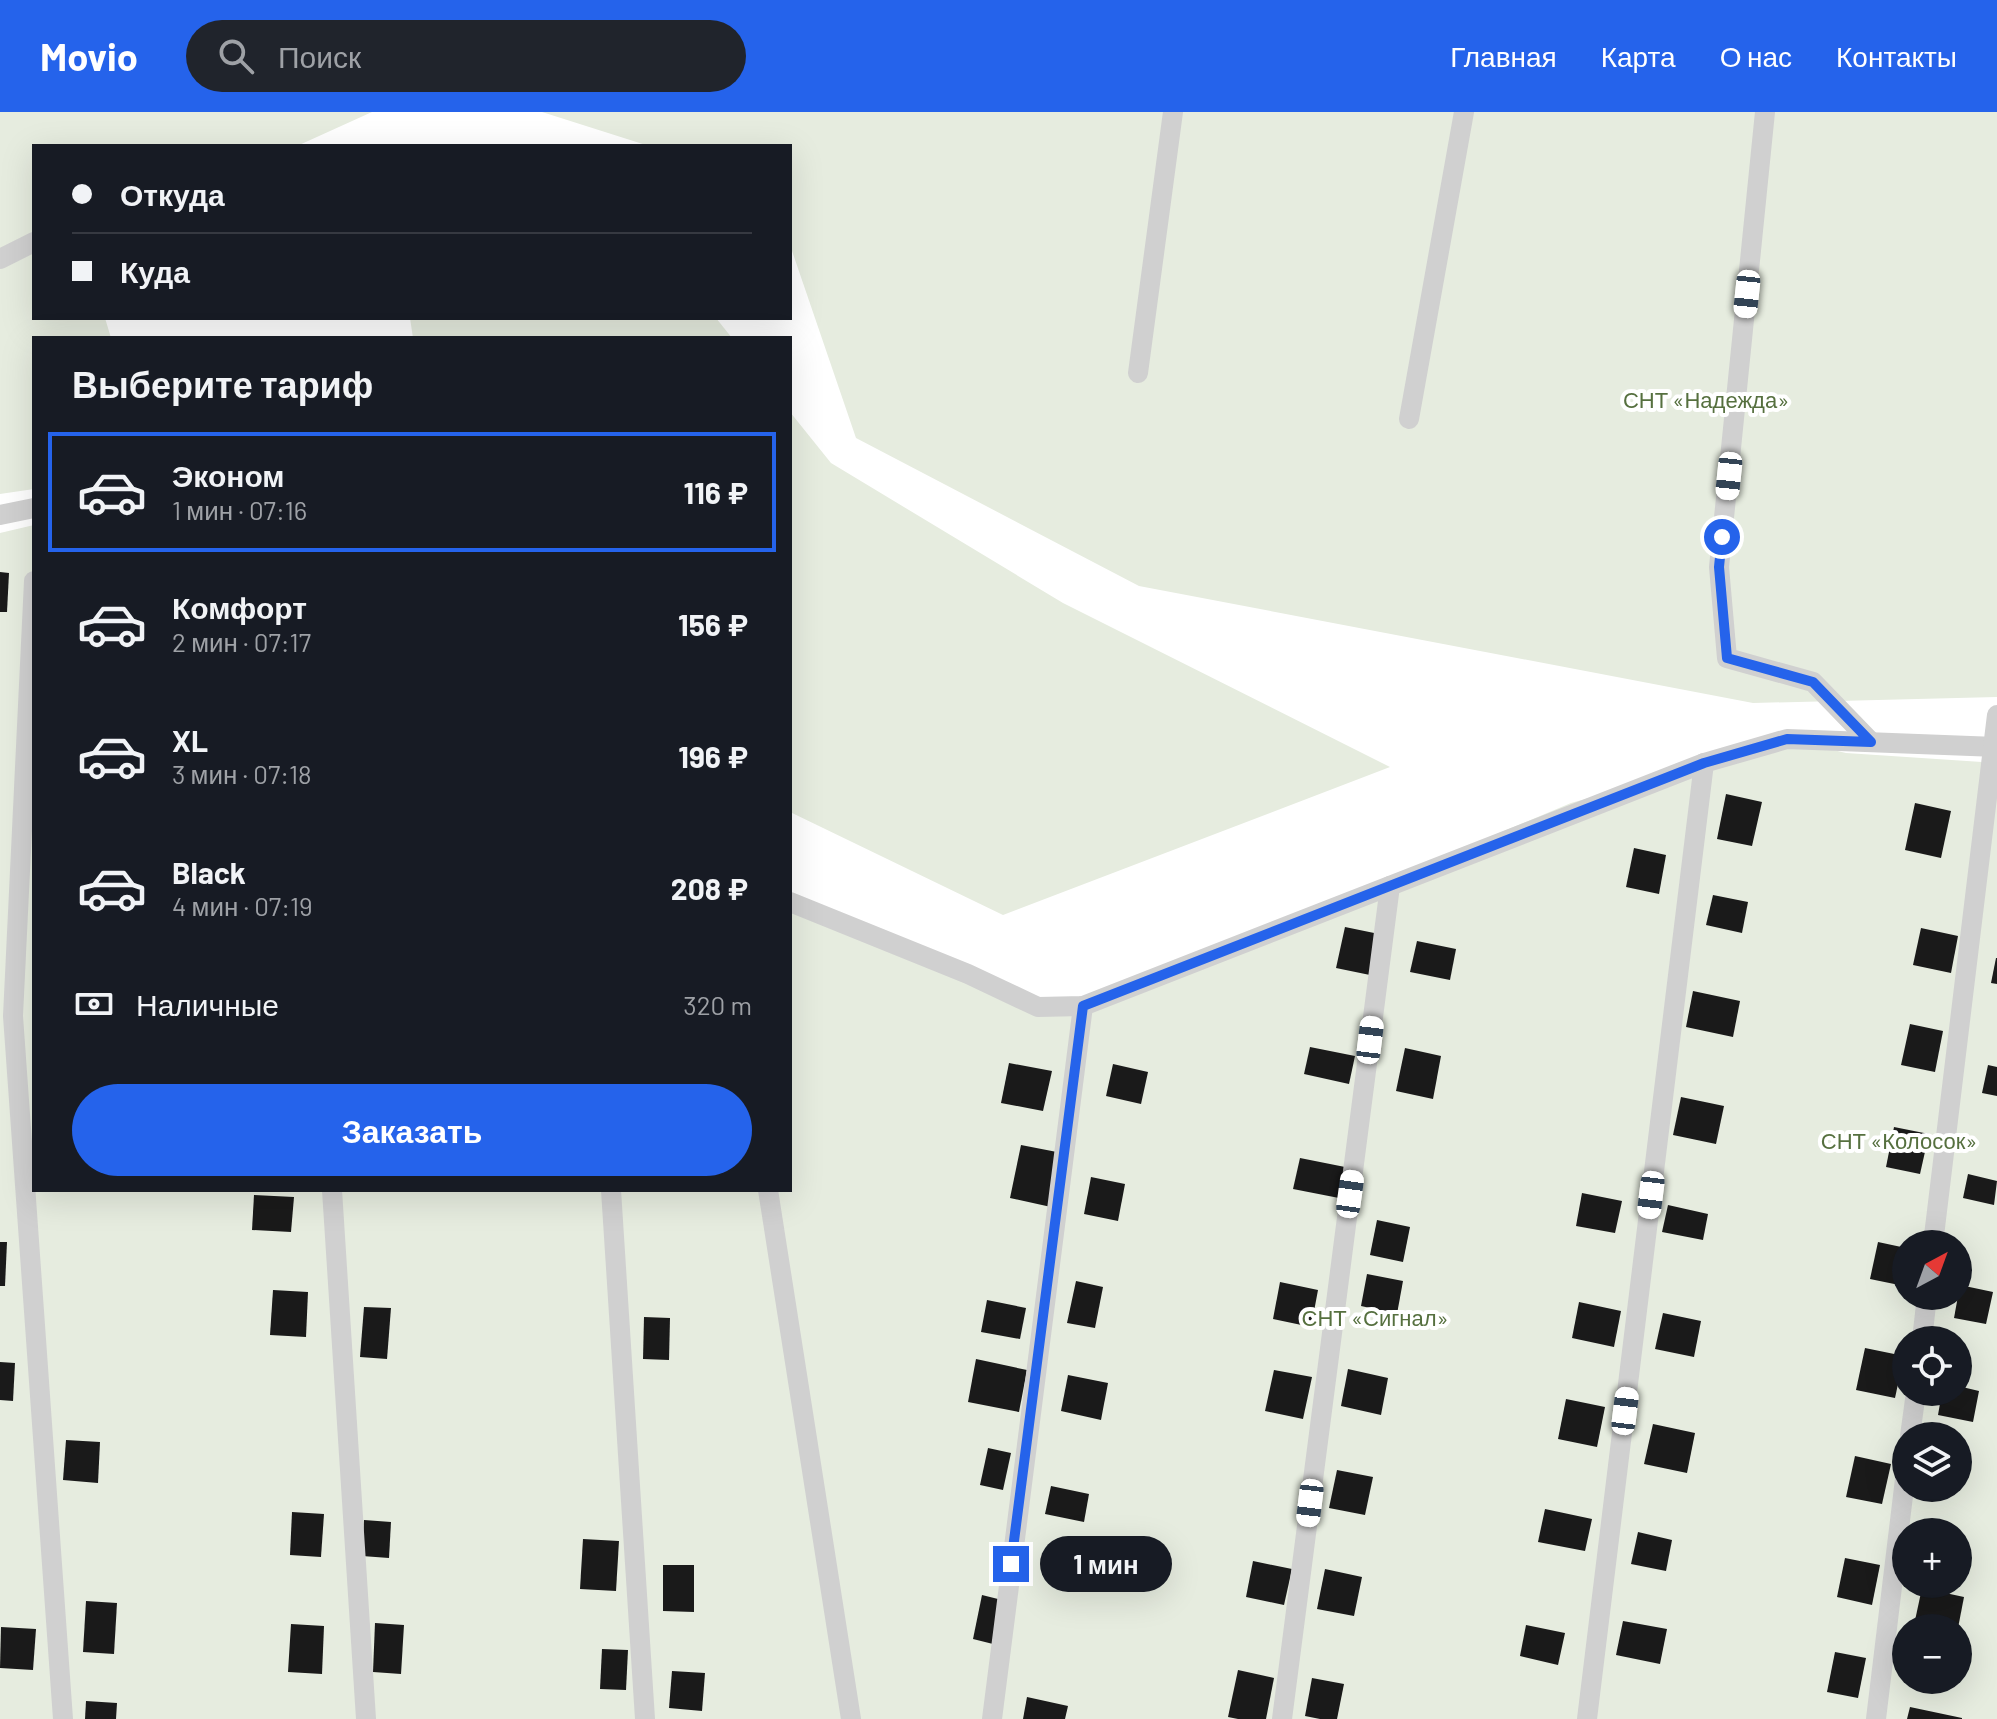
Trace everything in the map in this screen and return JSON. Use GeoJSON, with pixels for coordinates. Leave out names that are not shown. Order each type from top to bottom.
{"type":"FeatureCollection","features":[{"type":"Feature","properties":{"kind":"lane"},"geometry":{"type":"LineString","coordinates":[[1138,373],[1173,112]]}},
{"type":"Feature","properties":{"kind":"lane"},"geometry":{"type":"LineString","coordinates":[[1409,419],[1464,112]]}},
{"type":"Feature","properties":{"kind":"lane"},"geometry":{"type":"LineString","coordinates":[[1765,112],[1719,567],[1727,658],[1813,682],[1871,742]]}},
{"type":"Feature","properties":{"kind":"lane"},"geometry":{"type":"LineString","coordinates":[[0,259],[32,243]]}},
{"type":"Feature","properties":{"kind":"lane"},"geometry":{"type":"LineString","coordinates":[[0,515],[32,508]]}},
{"type":"Feature","properties":{"kind":"lane"},"geometry":{"type":"LineString","coordinates":[[32,622],[13,1016],[63,1719]]}},
{"type":"Feature","properties":{"kind":"lane"},"geometry":{"type":"LineString","coordinates":[[1935,1230],[1997,715]]}},
{"type":"Feature","properties":{"kind":"lane"},"geometry":{"type":"LineString","coordinates":[[792,903],[968,974],[1038,1007],[1083,1006],[1704,763],[1787,739],[1995,747]]}},
{"type":"Feature","properties":{"kind":"lane"},"geometry":{"type":"LineString","coordinates":[[1587,1719],[1704,763]]}},
{"type":"Feature","properties":{"kind":"lane"},"geometry":{"type":"LineString","coordinates":[[1282,1719],[1390,886]]}},
{"type":"Feature","properties":{"kind":"lane"},"geometry":{"type":"LineString","coordinates":[[992,1719],[1083,1006]]}},
{"type":"Feature","properties":{"kind":"lane"},"geometry":{"type":"LineString","coordinates":[[332,1192],[366,1719]]}},
{"type":"Feature","properties":{"kind":"lane"},"geometry":{"type":"LineString","coordinates":[[611,1192],[645,1719]]}},
{"type":"Feature","properties":{"kind":"lane"},"geometry":{"type":"LineString","coordinates":[[768,1192],[851,1719]]}},
{"type":"Feature","properties":{"kind":"lane"},"geometry":{"type":"LineString","coordinates":[[1876,1719],[1902,1502]]}},
{"type":"Feature","properties":{"kind":"green space"},"geometry":{"type":"Polygon","coordinates":[[[0,112],[372,112],[301,144],[32,144],[32,320],[106,320],[110,336],[32,336],[32,489],[0,494],[0,112]]]}},
{"type":"Feature","properties":{"kind":"green space","name":"СНТ «Надежда»"},"geometry":{"type":"Polygon","coordinates":[[[542,112],[1997,112],[1997,697],[1753,703],[1139,586],[856,438],[792,251],[792,144],[643,144],[542,112]]]}},
{"type":"Feature","properties":{"kind":"green space"},"geometry":{"type":"Polygon","coordinates":[[[410,320],[718,320],[730,336],[413,336],[410,320]]]}},
{"type":"Feature","properties":{"kind":"green space"},"geometry":{"type":"Polygon","coordinates":[[[792,414],[831,463],[1063,603],[1390,767],[1003,915],[792,813],[792,414]]]}},
{"type":"Feature","properties":{"kind":"green space","name":"СНТ «Сигнал»"},"geometry":{"type":"Polygon","coordinates":[[[32,525],[32,1192],[792,1192],[792,911],[1071,1012],[1571,803],[1787,739],[1846,753],[1997,763],[1997,1719],[0,1719],[0,533],[32,525]]]}},
{"type":"Feature","properties":{"kind":"building"},"geometry":{"type":"Polygon","coordinates":[[[0,572],[9,573],[7,612],[0,612],[0,572]]]}},
{"type":"Feature","properties":{"kind":"building"},"geometry":{"type":"Polygon","coordinates":[[[1726,794],[1762,802],[1752,846],[1717,839],[1726,794]]]}},
{"type":"Feature","properties":{"kind":"building"},"geometry":{"type":"Polygon","coordinates":[[[1915,803],[1951,811],[1941,858],[1905,850],[1915,803]]]}},
{"type":"Feature","properties":{"kind":"building"},"geometry":{"type":"Polygon","coordinates":[[[1634,848],[1666,855],[1659,894],[1626,887],[1634,848]]]}},
{"type":"Feature","properties":{"kind":"building"},"geometry":{"type":"Polygon","coordinates":[[[1713,895],[1748,902],[1742,933],[1706,925],[1713,895]]]}},
{"type":"Feature","properties":{"kind":"building"},"geometry":{"type":"Polygon","coordinates":[[[1345,927],[1379,934],[1370,975],[1336,968],[1345,927]]]}},
{"type":"Feature","properties":{"kind":"building"},"geometry":{"type":"Polygon","coordinates":[[[1921,928],[1958,936],[1951,973],[1913,965],[1921,928]]]}},
{"type":"Feature","properties":{"kind":"building"},"geometry":{"type":"Polygon","coordinates":[[[1417,941],[1456,949],[1450,980],[1410,972],[1417,941]]]}},
{"type":"Feature","properties":{"kind":"building"},"geometry":{"type":"Polygon","coordinates":[[[1997,958],[1997,984],[1991,983],[1997,958]]]}},
{"type":"Feature","properties":{"kind":"building"},"geometry":{"type":"Polygon","coordinates":[[[1693,991],[1740,1001],[1733,1037],[1686,1027],[1693,991]]]}},
{"type":"Feature","properties":{"kind":"building"},"geometry":{"type":"Polygon","coordinates":[[[1910,1024],[1943,1031],[1935,1072],[1901,1065],[1910,1024]]]}},
{"type":"Feature","properties":{"kind":"building"},"geometry":{"type":"Polygon","coordinates":[[[1310,1047],[1355,1056],[1349,1084],[1304,1074],[1310,1047]]]}},
{"type":"Feature","properties":{"kind":"building"},"geometry":{"type":"Polygon","coordinates":[[[1405,1048],[1441,1056],[1433,1099],[1396,1091],[1405,1048]]]}},
{"type":"Feature","properties":{"kind":"building"},"geometry":{"type":"Polygon","coordinates":[[[1009,1063],[1052,1071],[1043,1111],[1001,1103],[1009,1063]]]}},
{"type":"Feature","properties":{"kind":"building"},"geometry":{"type":"Polygon","coordinates":[[[1113,1064],[1148,1072],[1141,1104],[1106,1096],[1113,1064]]]}},
{"type":"Feature","properties":{"kind":"building"},"geometry":{"type":"Polygon","coordinates":[[[1988,1065],[1997,1067],[1997,1096],[1982,1093],[1988,1065]]]}},
{"type":"Feature","properties":{"kind":"building"},"geometry":{"type":"Polygon","coordinates":[[[1681,1097],[1724,1106],[1716,1144],[1673,1135],[1681,1097]]]}},
{"type":"Feature","properties":{"kind":"building"},"geometry":{"type":"Polygon","coordinates":[[[1894,1127],[1929,1134],[1920,1174],[1886,1167],[1894,1127]]]}},
{"type":"Feature","properties":{"kind":"building"},"geometry":{"type":"Polygon","coordinates":[[[1021,1145],[1062,1153],[1051,1207],[1010,1198],[1021,1145]]]}},
{"type":"Feature","properties":{"kind":"building"},"geometry":{"type":"Polygon","coordinates":[[[1300,1158],[1345,1167],[1339,1198],[1293,1189],[1300,1158]]]}},
{"type":"Feature","properties":{"kind":"building"},"geometry":{"type":"Polygon","coordinates":[[[1968,1174],[1997,1181],[1994,1205],[1963,1198],[1968,1174]]]}},
{"type":"Feature","properties":{"kind":"building"},"geometry":{"type":"Polygon","coordinates":[[[1091,1177],[1125,1184],[1118,1221],[1084,1214],[1091,1177]]]}},
{"type":"Feature","properties":{"kind":"building"},"geometry":{"type":"Polygon","coordinates":[[[1582,1193],[1622,1201],[1615,1233],[1576,1226],[1582,1193]]]}},
{"type":"Feature","properties":{"kind":"building"},"geometry":{"type":"Polygon","coordinates":[[[254,1195],[294,1197],[291,1232],[252,1230],[254,1195]]]}},
{"type":"Feature","properties":{"kind":"building"},"geometry":{"type":"Polygon","coordinates":[[[1668,1205],[1708,1214],[1703,1240],[1662,1232],[1668,1205]]]}},
{"type":"Feature","properties":{"kind":"building"},"geometry":{"type":"Polygon","coordinates":[[[1377,1220],[1410,1227],[1403,1262],[1370,1255],[1377,1220]]]}},
{"type":"Feature","properties":{"kind":"building"},"geometry":{"type":"Polygon","coordinates":[[[0,1242],[7,1242],[5,1286],[0,1286],[0,1242]]]}},
{"type":"Feature","properties":{"kind":"building"},"geometry":{"type":"Polygon","coordinates":[[[1878,1242],[1892,1245],[1892,1284],[1870,1279],[1878,1242]]]}},
{"type":"Feature","properties":{"kind":"building"},"geometry":{"type":"Polygon","coordinates":[[[1367,1274],[1403,1281],[1397,1314],[1361,1306],[1367,1274]]]}},
{"type":"Feature","properties":{"kind":"building"},"geometry":{"type":"Polygon","coordinates":[[[1076,1281],[1103,1287],[1095,1328],[1067,1323],[1076,1281]]]}},
{"type":"Feature","properties":{"kind":"building"},"geometry":{"type":"Polygon","coordinates":[[[1280,1282],[1318,1290],[1311,1327],[1273,1319],[1280,1282]]]}},
{"type":"Feature","properties":{"kind":"building"},"geometry":{"type":"Polygon","coordinates":[[[1972,1288],[1993,1292],[1986,1324],[1954,1318],[1955,1310],[1972,1310],[1972,1288]]]}},
{"type":"Feature","properties":{"kind":"building"},"geometry":{"type":"Polygon","coordinates":[[[273,1290],[308,1292],[306,1337],[270,1335],[273,1290]]]}},
{"type":"Feature","properties":{"kind":"building"},"geometry":{"type":"Polygon","coordinates":[[[987,1300],[1026,1308],[1020,1339],[981,1332],[987,1300]]]}},
{"type":"Feature","properties":{"kind":"building"},"geometry":{"type":"Polygon","coordinates":[[[1579,1302],[1621,1311],[1614,1347],[1572,1338],[1579,1302]]]}},
{"type":"Feature","properties":{"kind":"building"},"geometry":{"type":"Polygon","coordinates":[[[364,1307],[391,1308],[387,1359],[360,1357],[364,1307]]]}},
{"type":"Feature","properties":{"kind":"building"},"geometry":{"type":"Polygon","coordinates":[[[1663,1313],[1701,1321],[1694,1357],[1655,1349],[1663,1313]]]}},
{"type":"Feature","properties":{"kind":"building"},"geometry":{"type":"Polygon","coordinates":[[[644,1317],[670,1318],[669,1360],[643,1359],[644,1317]]]}},
{"type":"Feature","properties":{"kind":"building"},"geometry":{"type":"Polygon","coordinates":[[[1865,1348],[1892,1354],[1892,1397],[1856,1390],[1865,1348]]]}},
{"type":"Feature","properties":{"kind":"building"},"geometry":{"type":"Polygon","coordinates":[[[976,1359],[1027,1370],[1019,1412],[968,1402],[976,1359]]]}},
{"type":"Feature","properties":{"kind":"building"},"geometry":{"type":"Polygon","coordinates":[[[0,1362],[15,1363],[13,1401],[0,1400],[0,1362]]]}},
{"type":"Feature","properties":{"kind":"building"},"geometry":{"type":"Polygon","coordinates":[[[1348,1369],[1388,1378],[1381,1415],[1341,1406],[1348,1369]]]}},
{"type":"Feature","properties":{"kind":"building"},"geometry":{"type":"Polygon","coordinates":[[[1274,1370],[1312,1377],[1303,1419],[1265,1411],[1274,1370]]]}},
{"type":"Feature","properties":{"kind":"building"},"geometry":{"type":"Polygon","coordinates":[[[1068,1375],[1108,1383],[1101,1420],[1061,1411],[1068,1375]]]}},
{"type":"Feature","properties":{"kind":"building"},"geometry":{"type":"Polygon","coordinates":[[[1972,1389],[1979,1391],[1973,1422],[1938,1415],[1940,1406],[1972,1406],[1972,1389]]]}},
{"type":"Feature","properties":{"kind":"building"},"geometry":{"type":"Polygon","coordinates":[[[1566,1399],[1605,1407],[1597,1447],[1558,1439],[1566,1399]]]}},
{"type":"Feature","properties":{"kind":"building"},"geometry":{"type":"Polygon","coordinates":[[[1653,1424],[1695,1433],[1687,1473],[1644,1464],[1653,1424]]]}},
{"type":"Feature","properties":{"kind":"building"},"geometry":{"type":"Polygon","coordinates":[[[66,1440],[100,1442],[98,1483],[63,1480],[66,1440]]]}},
{"type":"Feature","properties":{"kind":"building"},"geometry":{"type":"Polygon","coordinates":[[[988,1448],[1011,1453],[1003,1490],[980,1485],[988,1448]]]}},
{"type":"Feature","properties":{"kind":"building"},"geometry":{"type":"Polygon","coordinates":[[[1855,1456],[1891,1464],[1882,1504],[1846,1497],[1855,1456]]]}},
{"type":"Feature","properties":{"kind":"building"},"geometry":{"type":"Polygon","coordinates":[[[1337,1470],[1373,1477],[1365,1515],[1329,1508],[1337,1470]]]}},
{"type":"Feature","properties":{"kind":"building"},"geometry":{"type":"Polygon","coordinates":[[[1051,1486],[1089,1494],[1084,1522],[1045,1514],[1051,1486]]]}},
{"type":"Feature","properties":{"kind":"building"},"geometry":{"type":"Polygon","coordinates":[[[1545,1509],[1592,1519],[1585,1551],[1538,1542],[1545,1509]]]}},
{"type":"Feature","properties":{"kind":"building"},"geometry":{"type":"Polygon","coordinates":[[[292,1512],[324,1514],[321,1557],[290,1555],[292,1512]]]}},
{"type":"Feature","properties":{"kind":"building"},"geometry":{"type":"Polygon","coordinates":[[[364,1520],[391,1522],[389,1558],[362,1556],[364,1520]]]}},
{"type":"Feature","properties":{"kind":"building"},"geometry":{"type":"Polygon","coordinates":[[[1638,1532],[1672,1540],[1666,1571],[1631,1564],[1638,1532]]]}},
{"type":"Feature","properties":{"kind":"building"},"geometry":{"type":"Polygon","coordinates":[[[583,1539],[619,1541],[616,1591],[580,1589],[583,1539]]]}},
{"type":"Feature","properties":{"kind":"building"},"geometry":{"type":"Polygon","coordinates":[[[1845,1558],[1880,1565],[1872,1605],[1837,1597],[1845,1558]]]}},
{"type":"Feature","properties":{"kind":"building"},"geometry":{"type":"Polygon","coordinates":[[[1253,1561],[1292,1569],[1284,1605],[1246,1597],[1253,1561]]]}},
{"type":"Feature","properties":{"kind":"building"},"geometry":{"type":"Polygon","coordinates":[[[663,1565],[694,1565],[694,1612],[663,1611],[663,1565]]]}},
{"type":"Feature","properties":{"kind":"building"},"geometry":{"type":"Polygon","coordinates":[[[1325,1569],[1362,1577],[1354,1616],[1317,1609],[1325,1569]]]}},
{"type":"Feature","properties":{"kind":"building"},"geometry":{"type":"Polygon","coordinates":[[[982,1595],[1002,1600],[993,1644],[973,1639],[982,1595]]]}},
{"type":"Feature","properties":{"kind":"building"},"geometry":{"type":"Polygon","coordinates":[[[1920,1598],[1964,1598],[1961,1614],[1916,1614],[1920,1598]]]}},
{"type":"Feature","properties":{"kind":"building"},"geometry":{"type":"Polygon","coordinates":[[[86,1601],[117,1603],[114,1654],[83,1652],[86,1601]]]}},
{"type":"Feature","properties":{"kind":"building"},"geometry":{"type":"Polygon","coordinates":[[[1623,1621],[1667,1629],[1660,1664],[1616,1655],[1623,1621]]]}},
{"type":"Feature","properties":{"kind":"building"},"geometry":{"type":"Polygon","coordinates":[[[375,1623],[404,1625],[401,1674],[373,1672],[375,1623]]]}},
{"type":"Feature","properties":{"kind":"building"},"geometry":{"type":"Polygon","coordinates":[[[291,1624],[324,1626],[322,1674],[288,1672],[291,1624]]]}},
{"type":"Feature","properties":{"kind":"building"},"geometry":{"type":"Polygon","coordinates":[[[1526,1625],[1565,1633],[1558,1665],[1520,1656],[1526,1625]]]}},
{"type":"Feature","properties":{"kind":"building"},"geometry":{"type":"Polygon","coordinates":[[[1,1627],[36,1629],[33,1670],[0,1668],[1,1627]]]}},
{"type":"Feature","properties":{"kind":"building"},"geometry":{"type":"Polygon","coordinates":[[[602,1649],[628,1650],[626,1690],[600,1689],[602,1649]]]}},
{"type":"Feature","properties":{"kind":"building"},"geometry":{"type":"Polygon","coordinates":[[[1835,1652],[1866,1658],[1858,1698],[1827,1692],[1835,1652]]]}},
{"type":"Feature","properties":{"kind":"building"},"geometry":{"type":"Polygon","coordinates":[[[1238,1670],[1274,1678],[1266,1719],[1228,1717],[1238,1670]]]}},
{"type":"Feature","properties":{"kind":"building"},"geometry":{"type":"Polygon","coordinates":[[[672,1671],[705,1673],[702,1711],[669,1708],[672,1671]]]}},
{"type":"Feature","properties":{"kind":"building"},"geometry":{"type":"Polygon","coordinates":[[[1312,1678],[1344,1684],[1337,1719],[1305,1716],[1312,1678]]]}},
{"type":"Feature","properties":{"kind":"building"},"geometry":{"type":"Polygon","coordinates":[[[1027,1697],[1068,1706],[1065,1719],[1023,1719],[1027,1697]]]}},
{"type":"Feature","properties":{"kind":"building"},"geometry":{"type":"Polygon","coordinates":[[[86,1701],[117,1703],[116,1719],[85,1719],[86,1701]]]}},
{"type":"Feature","properties":{"kind":"building"},"geometry":{"type":"Polygon","coordinates":[[[1910,1707],[1962,1718],[1962,1719],[1907,1719],[1910,1707]]]}},
{"type":"Feature","properties":{"kind":"route"},"geometry":{"type":"LineString","coordinates":[[1011,1564],[1083,1006],[1704,763],[1787,739],[1871,742],[1813,682],[1727,658],[1719,567],[1722,537]]}},
{"type":"Feature","properties":{"kind":"park label","name":"СНТ «Колосок»"},"geometry":{"type":"Point","coordinates":[1899,1141]}}]}
